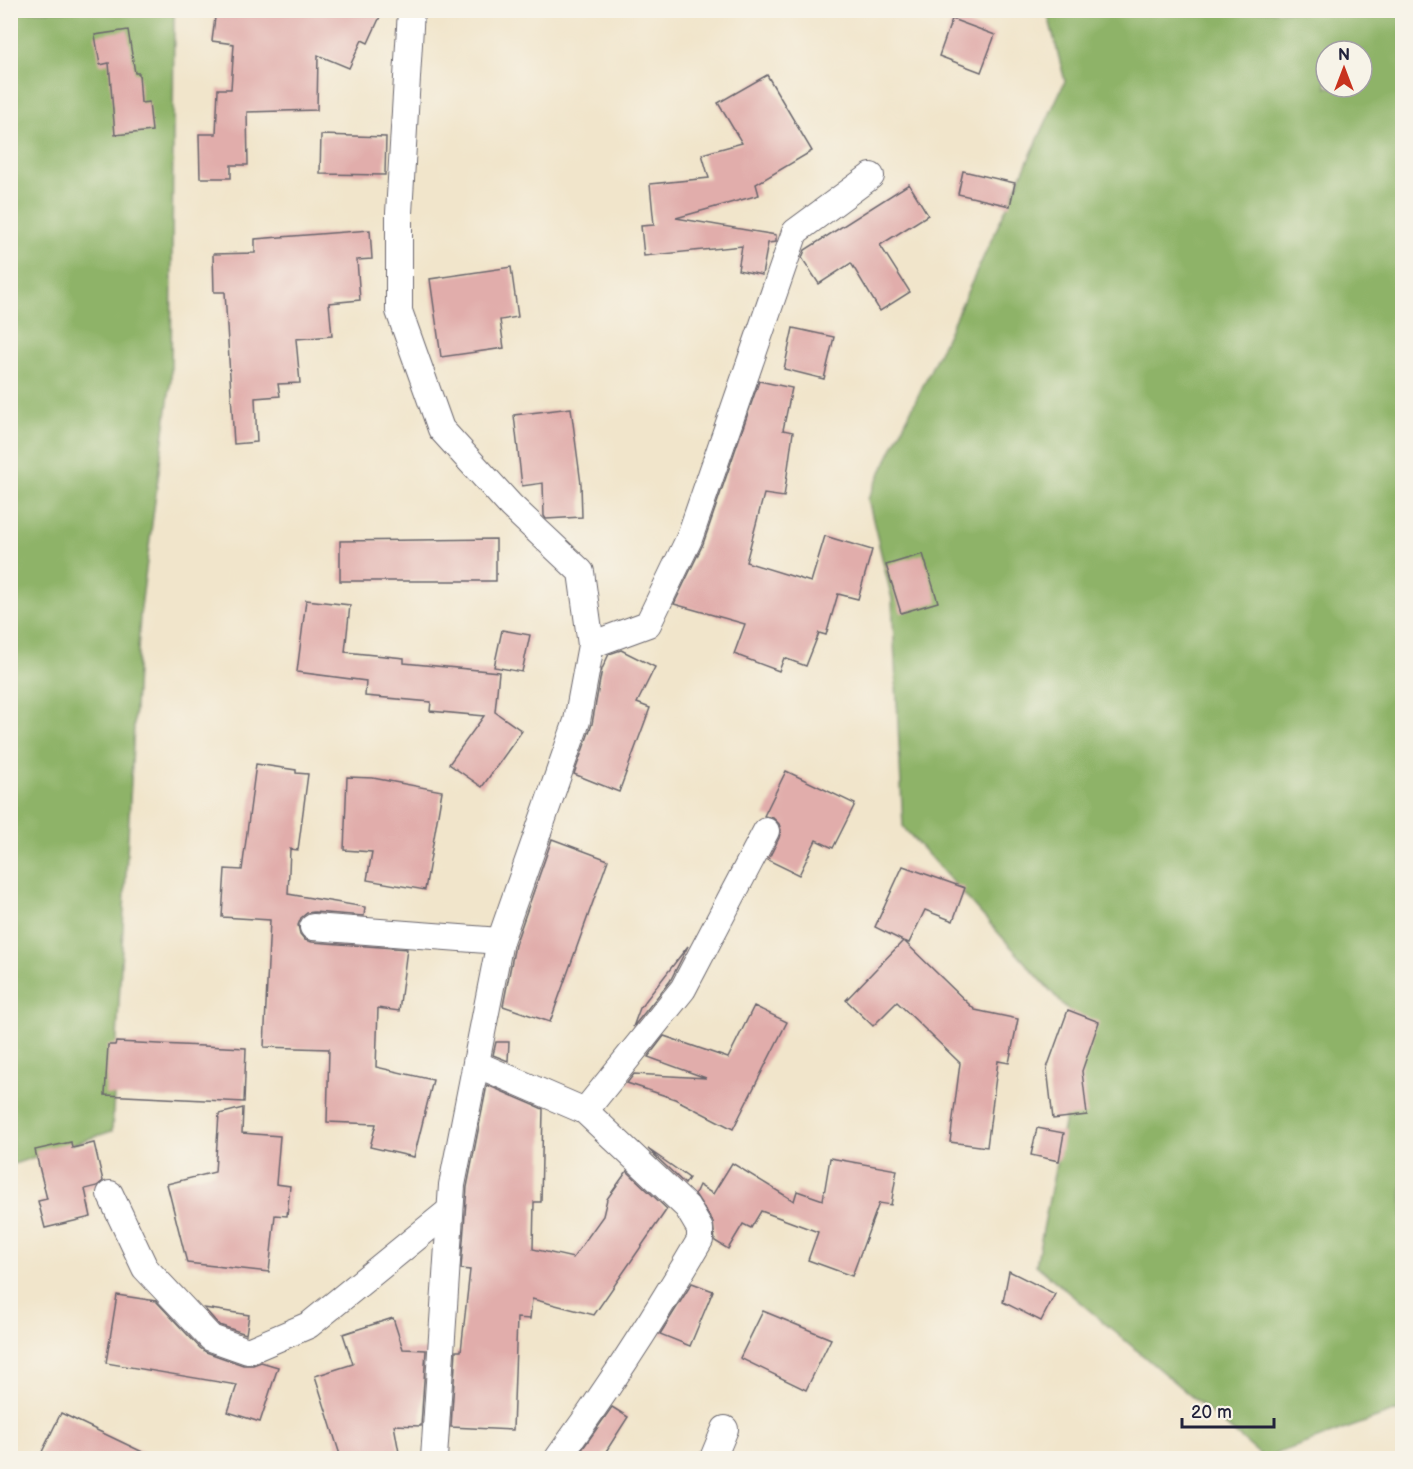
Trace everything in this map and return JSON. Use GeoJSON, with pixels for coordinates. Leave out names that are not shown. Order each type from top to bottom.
{"type":"FeatureCollection","features":[{"type":"Feature","properties":{"kind":"street"},"geometry":{"type":"LineString","coordinates":[[411,10],[399,213],[399,311],[441,429],[511,506],[581,572],[591,645],[578,722],[500,941],[452,1185],[434,1458]]}},
{"type":"Feature","properties":{"kind":"street"},"geometry":{"type":"LineString","coordinates":[[591,645],[648,624],[690,539],[795,232],[871,176]]}},
{"type":"Feature","properties":{"kind":"street"},"geometry":{"type":"LineString","coordinates":[[585,1111],[683,990],[766,831]]}},
{"type":"Feature","properties":{"kind":"street"},"geometry":{"type":"LineString","coordinates":[[313,927],[500,941]]}},
{"type":"Feature","properties":{"kind":"street"},"geometry":{"type":"LineString","coordinates":[[476,1064],[585,1111],[687,1208],[700,1229],[700,1240],[663,1303],[589,1416],[558,1458]]}},
{"type":"Feature","properties":{"kind":"street"},"geometry":{"type":"LineString","coordinates":[[110,1194],[145,1268],[211,1338],[248,1351],[309,1325],[450,1211]]}},
{"type":"Feature","properties":{"kind":"street"},"geometry":{"type":"LineString","coordinates":[[713,1458],[724,1429]]}},
{"type":"Feature","properties":{"kind":"green space"},"geometry":{"type":"Polygon","coordinates":[[[10,11],[174,11],[171,379],[140,615],[112,1131],[11,1165],[10,11]]]}},
{"type":"Feature","properties":{"kind":"green space"},"geometry":{"type":"Polygon","coordinates":[[[1047,11],[1402,11],[1402,1409],[1264,1458],[1036,1265],[1083,1027],[903,827],[892,599],[868,499],[945,340],[1065,81],[1047,11]]]}},
{"type":"Feature","properties":{"kind":"building"},"geometry":{"type":"Polygon","coordinates":[[[216,10],[383,10],[368,43],[362,40],[349,68],[318,55],[317,110],[247,112],[248,165],[231,165],[231,178],[200,178],[199,134],[216,134],[218,89],[231,89],[234,44],[212,41],[216,10]]]}},
{"type":"Feature","properties":{"kind":"building"},"geometry":{"type":"Polygon","coordinates":[[[952,19],[995,35],[981,72],[939,56],[952,19]]]}},
{"type":"Feature","properties":{"kind":"building"},"geometry":{"type":"Polygon","coordinates":[[[128,30],[135,73],[139,73],[141,103],[149,102],[152,131],[115,135],[109,63],[100,65],[95,35],[128,30]]]}},
{"type":"Feature","properties":{"kind":"building"},"geometry":{"type":"Polygon","coordinates":[[[767,75],[812,151],[756,184],[759,195],[676,218],[776,235],[776,242],[768,243],[762,275],[738,270],[742,246],[644,256],[641,226],[654,225],[650,184],[709,178],[702,154],[742,143],[718,103],[767,75]]]}},
{"type":"Feature","properties":{"kind":"building"},"geometry":{"type":"Polygon","coordinates":[[[321,135],[386,137],[385,175],[320,174],[321,135]]]}},
{"type":"Feature","properties":{"kind":"building"},"geometry":{"type":"Polygon","coordinates":[[[963,171],[1015,183],[1010,206],[958,194],[963,171]]]}},
{"type":"Feature","properties":{"kind":"building"},"geometry":{"type":"Polygon","coordinates":[[[909,184],[928,215],[880,245],[910,292],[880,311],[851,263],[819,284],[802,258],[805,250],[909,184]]]}},
{"type":"Feature","properties":{"kind":"building"},"geometry":{"type":"Polygon","coordinates":[[[370,230],[372,259],[357,260],[360,300],[329,303],[332,336],[296,339],[300,383],[278,384],[280,396],[255,398],[257,442],[234,444],[225,292],[214,292],[213,254],[255,253],[255,239],[370,230]]]}},
{"type":"Feature","properties":{"kind":"building"},"geometry":{"type":"Polygon","coordinates":[[[511,267],[518,317],[500,320],[504,348],[441,357],[430,279],[511,267]]]}},
{"type":"Feature","properties":{"kind":"building"},"geometry":{"type":"Polygon","coordinates":[[[793,328],[834,337],[824,379],[784,369],[793,328]]]}},
{"type":"Feature","properties":{"kind":"building"},"geometry":{"type":"Polygon","coordinates":[[[759,381],[792,388],[783,430],[793,432],[784,497],[764,494],[746,562],[811,582],[825,536],[872,550],[858,599],[838,594],[826,635],[819,633],[806,666],[784,658],[779,671],[734,654],[745,624],[674,604],[703,544],[759,381]]]}},
{"type":"Feature","properties":{"kind":"building"},"geometry":{"type":"Polygon","coordinates":[[[571,408],[581,484],[582,517],[546,519],[543,483],[522,486],[514,415],[571,408]]]}},
{"type":"Feature","properties":{"kind":"building"},"geometry":{"type":"Polygon","coordinates":[[[496,539],[496,581],[340,581],[340,541],[496,539]]]}},
{"type":"Feature","properties":{"kind":"building"},"geometry":{"type":"Polygon","coordinates":[[[923,554],[938,602],[901,613],[886,565],[923,554]]]}},
{"type":"Feature","properties":{"kind":"building"},"geometry":{"type":"Polygon","coordinates":[[[306,600],[350,605],[345,652],[404,658],[404,663],[499,672],[495,712],[522,731],[482,787],[449,764],[484,716],[430,711],[431,702],[365,696],[366,681],[297,672],[306,600]]]}},
{"type":"Feature","properties":{"kind":"building"},"geometry":{"type":"Polygon","coordinates":[[[502,630],[530,635],[522,672],[494,667],[502,630]]]}},
{"type":"Feature","properties":{"kind":"building"},"geometry":{"type":"Polygon","coordinates":[[[621,650],[655,667],[637,703],[650,708],[619,792],[574,774],[592,724],[602,669],[609,654],[621,650]]]}},
{"type":"Feature","properties":{"kind":"building"},"geometry":{"type":"Polygon","coordinates":[[[256,764],[308,774],[298,850],[290,849],[288,894],[365,907],[364,916],[307,913],[298,925],[300,934],[305,940],[312,942],[407,949],[399,1011],[378,1008],[376,1067],[433,1080],[414,1157],[370,1147],[376,1124],[327,1122],[329,1049],[264,1047],[270,920],[222,917],[225,869],[242,870],[256,764]]]}},
{"type":"Feature","properties":{"kind":"building"},"geometry":{"type":"Polygon","coordinates":[[[786,771],[855,804],[833,848],[816,840],[799,875],[768,860],[781,830],[773,818],[764,816],[786,771]]]}},
{"type":"Feature","properties":{"kind":"building"},"geometry":{"type":"Polygon","coordinates":[[[347,777],[373,778],[442,791],[425,890],[367,880],[372,852],[344,850],[347,777]]]}},
{"type":"Feature","properties":{"kind":"building"},"geometry":{"type":"Polygon","coordinates":[[[552,839],[608,860],[550,1022],[503,1006],[515,945],[552,839]]]}},
{"type":"Feature","properties":{"kind":"building"},"geometry":{"type":"Polygon","coordinates":[[[903,866],[965,888],[953,921],[925,910],[909,943],[904,941],[975,1010],[1018,1019],[1009,1063],[998,1061],[987,1147],[950,1142],[960,1063],[897,1002],[873,1026],[846,1000],[903,941],[875,927],[903,866]]]}},
{"type":"Feature","properties":{"kind":"building"},"geometry":{"type":"Polygon","coordinates":[[[688,946],[670,981],[633,1027],[640,1008],[688,946]]]}},
{"type":"Feature","properties":{"kind":"building"},"geometry":{"type":"Polygon","coordinates":[[[754,1006],[787,1022],[733,1129],[675,1099],[627,1083],[634,1074],[706,1078],[648,1057],[664,1036],[728,1058],[754,1006]]]}},
{"type":"Feature","properties":{"kind":"building"},"geometry":{"type":"Polygon","coordinates":[[[1068,1010],[1099,1022],[1082,1071],[1087,1115],[1053,1119],[1047,1068],[1068,1010]]]}},
{"type":"Feature","properties":{"kind":"building"},"geometry":{"type":"Polygon","coordinates":[[[116,1042],[246,1048],[244,1102],[105,1095],[108,1045],[115,1045],[116,1042]]]}},
{"type":"Feature","properties":{"kind":"building"},"geometry":{"type":"Polygon","coordinates":[[[496,1042],[509,1042],[508,1061],[493,1055],[496,1042]]]}},
{"type":"Feature","properties":{"kind":"building"},"geometry":{"type":"Polygon","coordinates":[[[487,1085],[543,1109],[541,1202],[534,1202],[533,1249],[573,1258],[603,1216],[607,1199],[627,1171],[667,1209],[594,1315],[532,1299],[530,1319],[517,1318],[513,1430],[451,1427],[456,1351],[461,1351],[470,1270],[461,1269],[467,1187],[487,1085]]]}},
{"type":"Feature","properties":{"kind":"building"},"geometry":{"type":"Polygon","coordinates":[[[243,1108],[242,1133],[280,1136],[276,1184],[290,1186],[287,1216],[275,1215],[269,1272],[187,1263],[167,1184],[215,1172],[219,1114],[243,1108]]]}},
{"type":"Feature","properties":{"kind":"building"},"geometry":{"type":"Polygon","coordinates":[[[1037,1128],[1064,1133],[1059,1161],[1031,1155],[1037,1128]]]}},
{"type":"Feature","properties":{"kind":"building"},"geometry":{"type":"Polygon","coordinates":[[[71,1142],[72,1148],[94,1143],[103,1181],[97,1186],[85,1189],[91,1217],[45,1228],[38,1201],[47,1199],[35,1150],[71,1142]]]}},
{"type":"Feature","properties":{"kind":"building"},"geometry":{"type":"Polygon","coordinates":[[[648,1149],[689,1178],[685,1184],[648,1149]]]}},
{"type":"Feature","properties":{"kind":"building"},"geometry":{"type":"Polygon","coordinates":[[[830,1158],[897,1170],[891,1205],[879,1203],[852,1276],[808,1260],[818,1232],[761,1211],[751,1228],[743,1224],[728,1249],[715,1241],[713,1222],[695,1194],[699,1185],[713,1194],[732,1163],[794,1201],[797,1191],[823,1200],[830,1158]]]}},
{"type":"Feature","properties":{"kind":"building"},"geometry":{"type":"Polygon","coordinates":[[[1009,1271],[1055,1294],[1041,1321],[1003,1302],[1009,1271]]]}},
{"type":"Feature","properties":{"kind":"building"},"geometry":{"type":"Polygon","coordinates":[[[692,1283],[713,1291],[690,1346],[660,1334],[692,1283]]]}},
{"type":"Feature","properties":{"kind":"building"},"geometry":{"type":"Polygon","coordinates":[[[117,1295],[156,1301],[206,1352],[243,1365],[261,1362],[278,1367],[260,1422],[228,1412],[237,1385],[106,1363],[117,1295]]]}},
{"type":"Feature","properties":{"kind":"building"},"geometry":{"type":"Polygon","coordinates":[[[204,1308],[249,1315],[246,1334],[219,1325],[204,1308]]]}},
{"type":"Feature","properties":{"kind":"building"},"geometry":{"type":"Polygon","coordinates":[[[763,1311],[831,1339],[806,1390],[740,1358],[763,1311]]]}},
{"type":"Feature","properties":{"kind":"building"},"geometry":{"type":"Polygon","coordinates":[[[393,1318],[403,1349],[426,1350],[421,1426],[394,1425],[400,1458],[341,1458],[315,1376],[353,1364],[343,1334],[393,1318]]]}},
{"type":"Feature","properties":{"kind":"building"},"geometry":{"type":"Polygon","coordinates":[[[612,1407],[628,1417],[603,1456],[607,1458],[576,1458],[612,1407]]]}},
{"type":"Feature","properties":{"kind":"building"},"geometry":{"type":"Polygon","coordinates":[[[61,1413],[155,1458],[39,1458],[61,1413]]]}}]}
